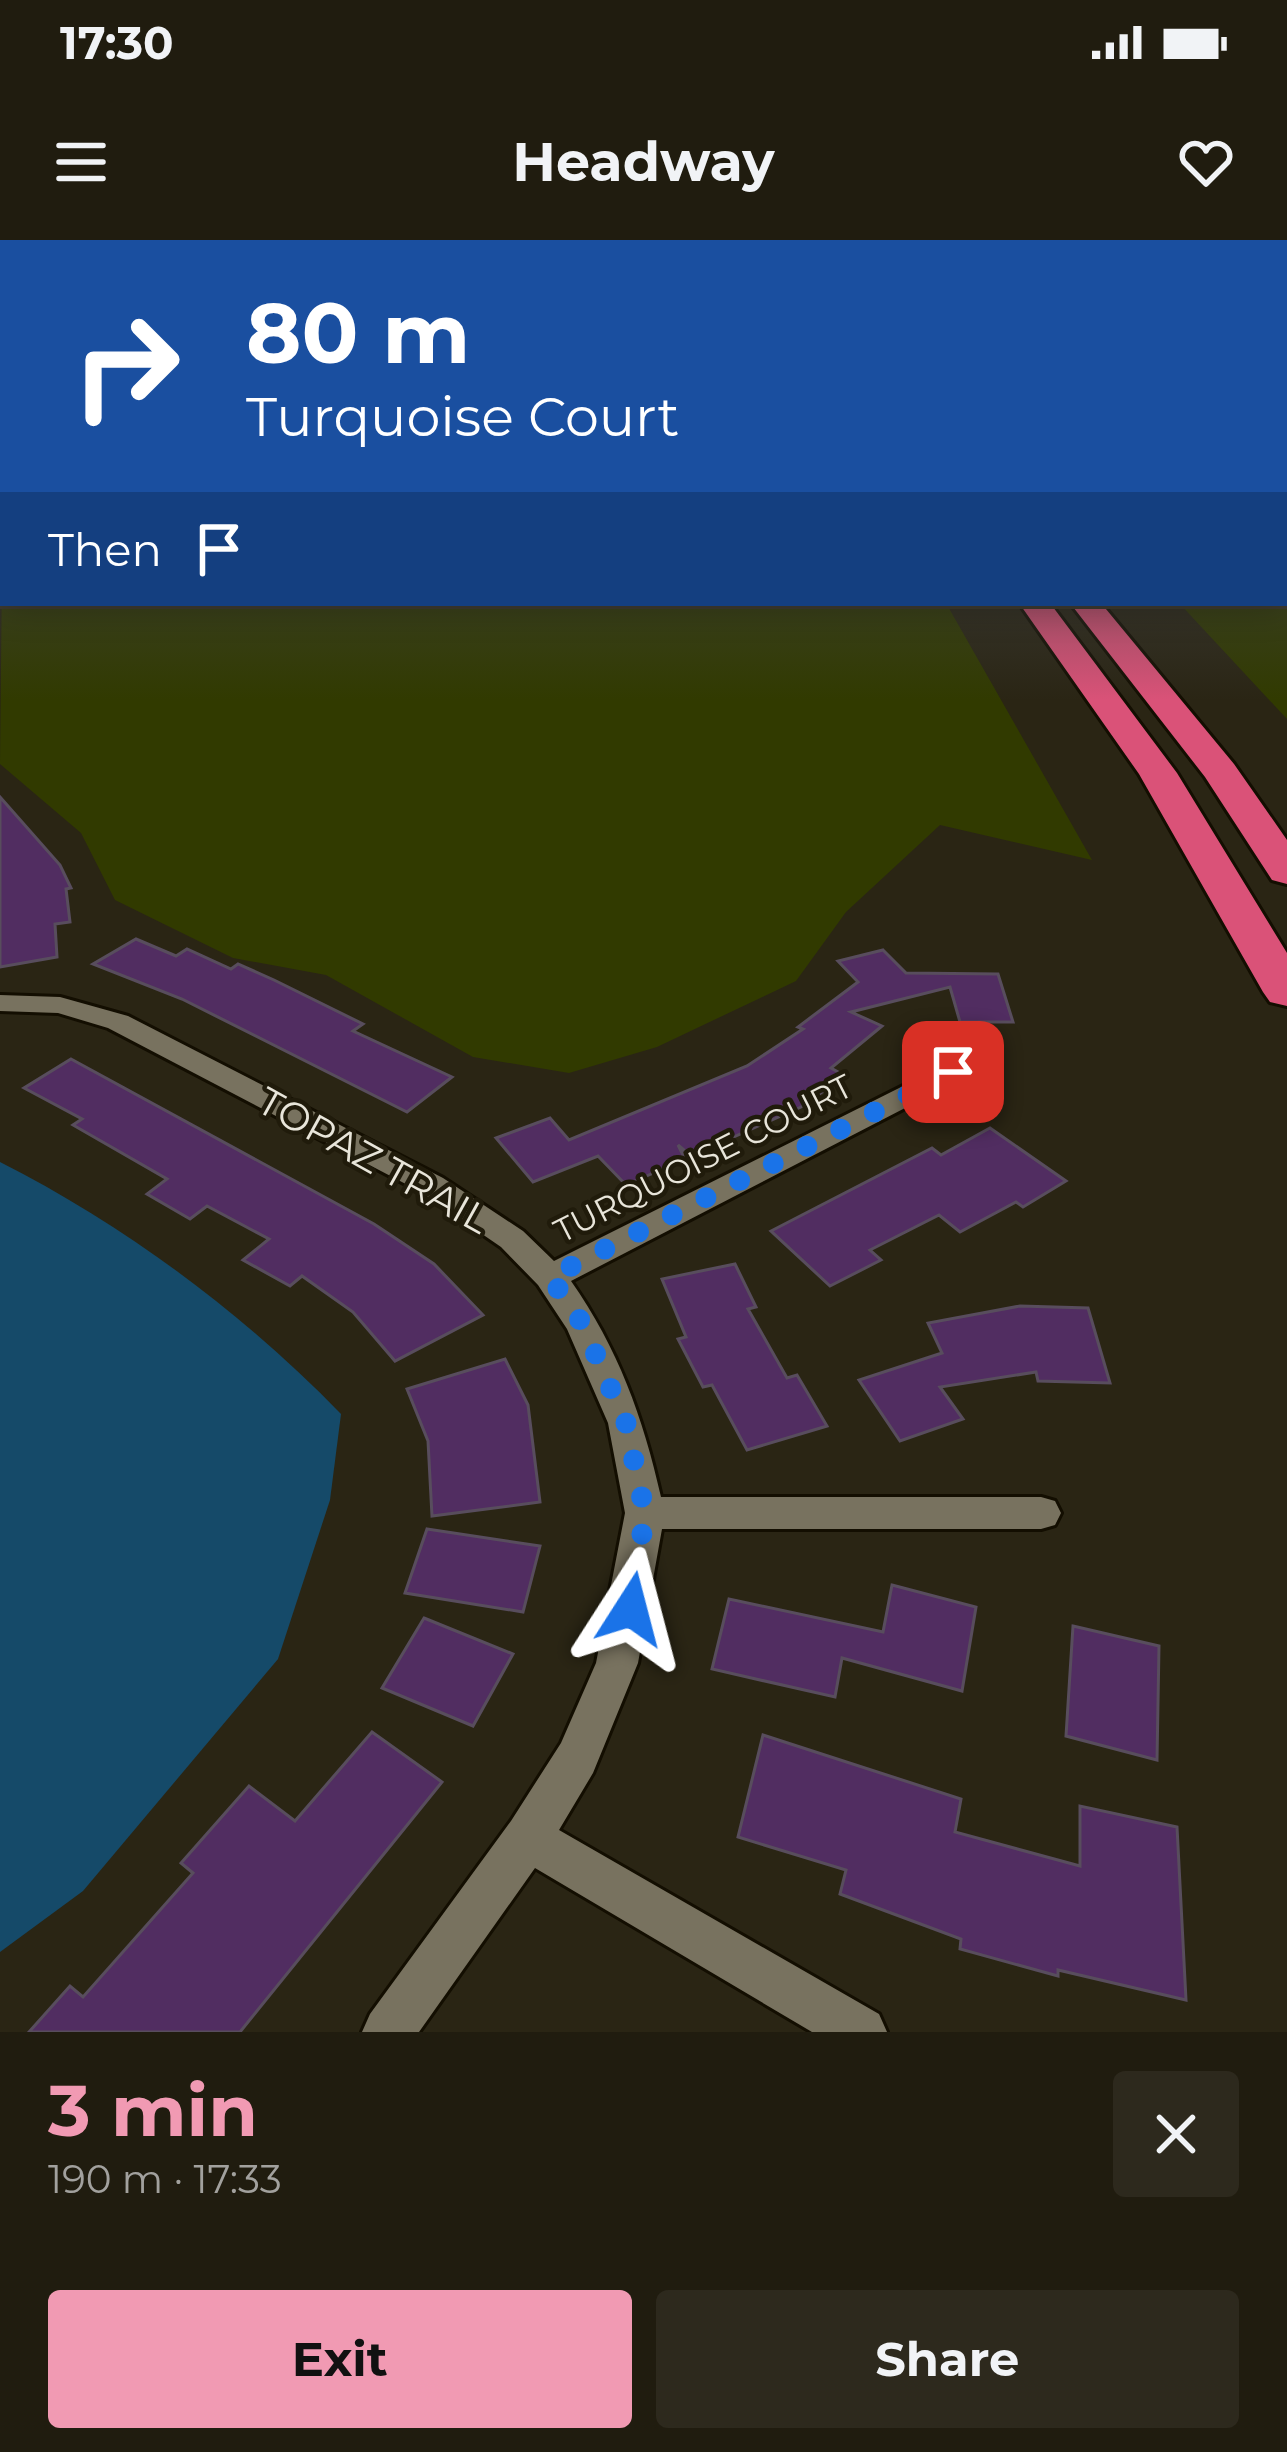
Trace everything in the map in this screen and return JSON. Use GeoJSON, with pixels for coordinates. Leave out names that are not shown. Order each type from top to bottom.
{"type":"FeatureCollection","features":[{"type":"Feature","properties":{"kind":"highway"},"geometry":{"type":"LineString","coordinates":[[1036,606],[1158,773],[1287,992]]}},
{"type":"Feature","properties":{"kind":"highway"},"geometry":{"type":"LineString","coordinates":[[1087,606],[1220,772],[1287,871]]}},
{"type":"Feature","properties":{"kind":"street","name":"TOPAZ TRAIL"},"geometry":{"type":"LineString","coordinates":[[0,1003],[60,1005],[118,1022],[432,1185],[512,1239],[550,1277],[582,1323],[608,1375],[626,1423],[645,1513],[617,1664],[577,1758],[528,1838],[388,2032]]}},
{"type":"Feature","properties":{"kind":"street","name":"TURQUOISE COURT"},"geometry":{"type":"LineString","coordinates":[[550,1277],[953,1072]]}},
{"type":"Feature","properties":{"kind":"street"},"geometry":{"type":"LineString","coordinates":[[645,1513],[1041,1513]]}},
{"type":"Feature","properties":{"kind":"street"},"geometry":{"type":"LineString","coordinates":[[528,1838],[861,2032]]}},
{"type":"Feature","properties":{"kind":"green space"},"geometry":{"type":"Polygon","coordinates":[[[2,606],[948,606],[1092,860],[940,825],[846,912],[796,981],[657,1047],[569,1073],[473,1057],[326,975],[233,958],[115,900],[81,833],[0,764],[2,606]]]}},
{"type":"Feature","properties":{"kind":"green space"},"geometry":{"type":"Polygon","coordinates":[[[1182,606],[1287,606],[1287,719],[1182,606]]]}},
{"type":"Feature","properties":{"kind":"water"},"geometry":{"type":"Polygon","coordinates":[[[0,1162],[93,1214],[181,1274],[264,1341],[341,1414],[330,1500],[278,1659],[83,1891],[0,1952],[0,1162]]]}},
{"type":"Feature","properties":{"kind":"building"},"geometry":{"type":"Polygon","coordinates":[[[0,797],[60,865],[71,888],[66,889],[70,922],[55,924],[57,957],[0,967],[0,797]]]}},
{"type":"Feature","properties":{"kind":"building"},"geometry":{"type":"Polygon","coordinates":[[[136,939],[176,956],[187,949],[231,969],[238,964],[363,1024],[353,1031],[452,1077],[407,1112],[182,999],[93,964],[136,939]]]}},
{"type":"Feature","properties":{"kind":"building"},"geometry":{"type":"Polygon","coordinates":[[[883,950],[906,973],[998,974],[1013,1022],[960,1022],[950,987],[851,1012],[882,1026],[831,1068],[845,1076],[801,1107],[691,1156],[678,1145],[685,1159],[626,1185],[598,1156],[533,1182],[496,1138],[550,1118],[569,1140],[747,1066],[803,1029],[798,1027],[858,982],[838,961],[883,950]]]}},
{"type":"Feature","properties":{"kind":"building"},"geometry":{"type":"Polygon","coordinates":[[[71,1059],[374,1224],[434,1264],[483,1315],[395,1361],[353,1312],[302,1276],[290,1286],[243,1260],[269,1239],[207,1206],[190,1219],[147,1194],[167,1179],[73,1125],[82,1119],[24,1088],[71,1059]]]}},
{"type":"Feature","properties":{"kind":"building"},"geometry":{"type":"Polygon","coordinates":[[[990,1128],[1066,1181],[1023,1207],[1016,1202],[960,1232],[939,1215],[870,1250],[881,1260],[830,1286],[771,1231],[932,1148],[941,1155],[990,1128]]]}},
{"type":"Feature","properties":{"kind":"building"},"geometry":{"type":"Polygon","coordinates":[[[735,1264],[756,1307],[748,1309],[787,1378],[797,1375],[827,1426],[747,1450],[712,1385],[703,1387],[678,1339],[686,1337],[662,1279],[735,1264]]]}},
{"type":"Feature","properties":{"kind":"building"},"geometry":{"type":"Polygon","coordinates":[[[1020,1306],[1088,1308],[1110,1383],[1038,1381],[1036,1372],[940,1387],[963,1419],[900,1441],[859,1380],[942,1353],[928,1323],[1020,1306]]]}},
{"type":"Feature","properties":{"kind":"building"},"geometry":{"type":"Polygon","coordinates":[[[505,1359],[528,1405],[540,1502],[432,1516],[428,1441],[407,1389],[505,1359]]]}},
{"type":"Feature","properties":{"kind":"building"},"geometry":{"type":"Polygon","coordinates":[[[427,1529],[540,1546],[523,1612],[405,1593],[427,1529]]]}},
{"type":"Feature","properties":{"kind":"building"},"geometry":{"type":"Polygon","coordinates":[[[892,1585],[976,1607],[962,1691],[842,1658],[835,1697],[712,1669],[729,1599],[883,1632],[892,1585]]]}},
{"type":"Feature","properties":{"kind":"building"},"geometry":{"type":"Polygon","coordinates":[[[424,1618],[513,1654],[473,1726],[382,1688],[424,1618]]]}},
{"type":"Feature","properties":{"kind":"building"},"geometry":{"type":"Polygon","coordinates":[[[1073,1626],[1159,1646],[1157,1760],[1066,1736],[1073,1626]]]}},
{"type":"Feature","properties":{"kind":"building"},"geometry":{"type":"Polygon","coordinates":[[[372,1732],[442,1782],[240,2032],[29,2032],[70,1986],[83,1997],[193,1873],[181,1863],[249,1786],[295,1821],[372,1732]]]}},
{"type":"Feature","properties":{"kind":"building"},"geometry":{"type":"Polygon","coordinates":[[[763,1735],[961,1799],[955,1832],[1080,1866],[1080,1806],[1177,1827],[1186,2000],[1058,1970],[1058,1976],[960,1949],[961,1939],[840,1894],[846,1870],[738,1837],[763,1735]]]}},
{"type":"Feature","properties":{"kind":"route"},"geometry":{"type":"LineString","coordinates":[[631,1609],[645,1513],[626,1423],[582,1323],[550,1277],[953,1072]]}}]}
